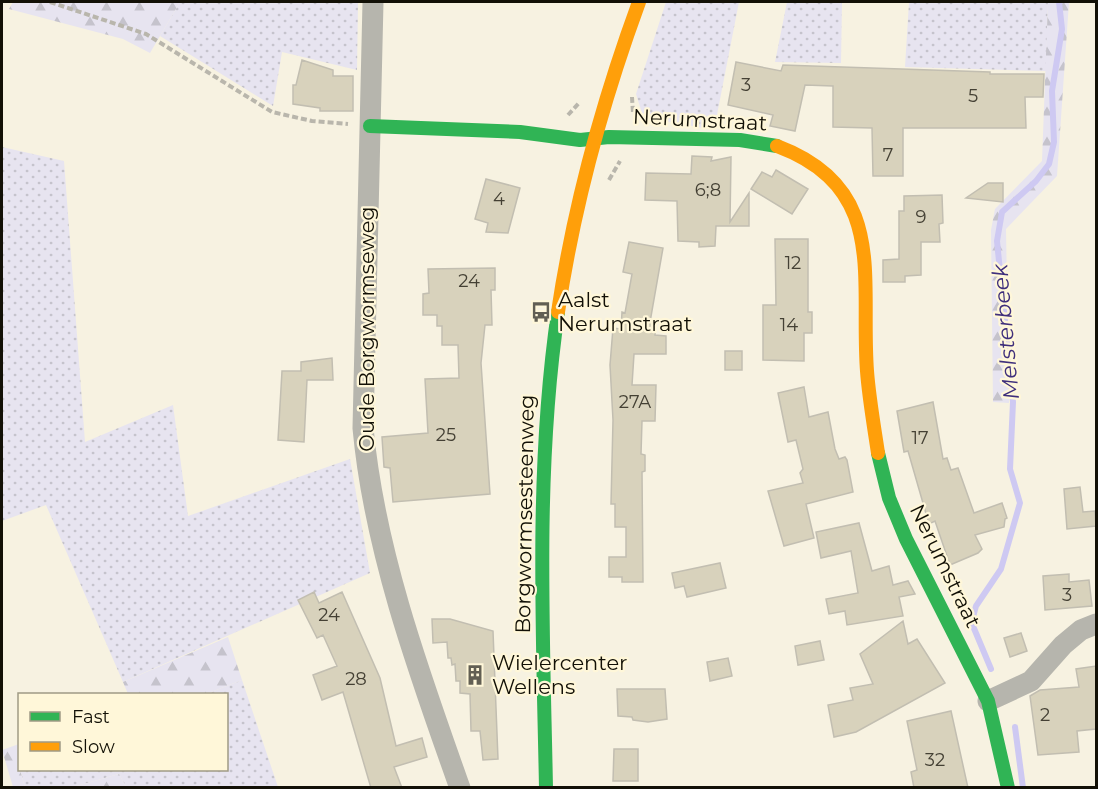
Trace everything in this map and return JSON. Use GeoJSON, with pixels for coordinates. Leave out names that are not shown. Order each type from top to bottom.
{"type":"FeatureCollection","features":[{"type":"Feature","properties":{"kind":"street","name":"Oude Borgwormseweg"},"geometry":{"type":"LineString","coordinates":[[373,2],[363,428],[368,478],[386,555],[429,701],[460,788]]}},
{"type":"Feature","properties":{"kind":"street","name":"Borgwormsesteenweg"},"geometry":{"type":"LineString","coordinates":[[546,788],[542,534],[548,395],[572,224],[594,139],[639,2]]}},
{"type":"Feature","properties":{"kind":"street","name":"Nerumstraat"},"geometry":{"type":"LineString","coordinates":[[370,126],[520,132],[580,140],[627,137],[740,140],[778,146],[812,162],[848,200],[862,235],[866,257],[867,371],[878,453],[890,498],[906,539],[988,701],[1008,788]]}},
{"type":"Feature","properties":{"kind":"street"},"geometry":{"type":"LineString","coordinates":[[988,701],[1031,681],[1063,645],[1081,630],[1096,624]]}},
{"type":"Feature","properties":{"kind":"path"},"geometry":{"type":"LineString","coordinates":[[50,2],[146,34],[272,112],[312,121],[370,126]]}},
{"type":"Feature","properties":{"kind":"path"},"geometry":{"type":"LineString","coordinates":[[604,186],[619,163],[627,137],[634,111],[632,93]]}},
{"type":"Feature","properties":{"kind":"green space"},"geometry":{"type":"Polygon","coordinates":[[[13,2],[180,2],[150,53],[123,39],[9,9],[13,2]]]}},
{"type":"Feature","properties":{"kind":"green space"},"geometry":{"type":"Polygon","coordinates":[[[180,2],[358,2],[357,70],[282,52],[273,106],[160,36],[180,2]]]}},
{"type":"Feature","properties":{"kind":"green space"},"geometry":{"type":"Polygon","coordinates":[[[666,2],[739,2],[714,130],[659,120],[642,113],[636,94],[666,2]]]}},
{"type":"Feature","properties":{"kind":"green space"},"geometry":{"type":"Polygon","coordinates":[[[787,2],[842,2],[841,63],[775,62],[787,2]]]}},
{"type":"Feature","properties":{"kind":"green space"},"geometry":{"type":"Polygon","coordinates":[[[909,2],[1048,2],[1046,71],[905,67],[909,2]]]}},
{"type":"Feature","properties":{"kind":"green space"},"geometry":{"type":"Polygon","coordinates":[[[1048,2],[1069,2],[1057,176],[1006,229],[1009,403],[993,402],[991,230],[995,209],[1042,161],[1048,2]]]}},
{"type":"Feature","properties":{"kind":"green space"},"geometry":{"type":"Polygon","coordinates":[[[2,147],[64,161],[85,442],[173,405],[188,516],[350,459],[370,573],[123,682],[46,505],[2,521],[2,147]]]}},
{"type":"Feature","properties":{"kind":"green space"},"geometry":{"type":"Polygon","coordinates":[[[228,637],[242,680],[209,693],[128,693],[123,682],[228,637]]]}},
{"type":"Feature","properties":{"kind":"green space"},"geometry":{"type":"Polygon","coordinates":[[[242,680],[278,787],[126,787],[119,774],[73,787],[25,787],[20,771],[228,771],[228,693],[209,693],[242,680]]]}},
{"type":"Feature","properties":{"kind":"green space"},"geometry":{"type":"Polygon","coordinates":[[[18,744],[18,771],[20,771],[25,787],[13,787],[2,750],[18,744]]]}},
{"type":"Feature","properties":{"kind":"green space"},"geometry":{"type":"Polygon","coordinates":[[[119,774],[126,787],[73,787],[119,774]]]}},
{"type":"Feature","properties":{"kind":"building"},"geometry":{"type":"Polygon","coordinates":[[[302,60],[333,70],[333,76],[353,76],[353,111],[320,111],[320,108],[293,104],[293,85],[296,85],[302,60]]]}},
{"type":"Feature","properties":{"kind":"building"},"geometry":{"type":"Polygon","coordinates":[[[736,62],[781,71],[783,65],[990,72],[990,74],[1044,74],[1043,97],[1025,97],[1026,128],[903,128],[903,176],[873,176],[872,128],[833,127],[833,86],[805,85],[795,131],[770,126],[773,115],[728,105],[736,62]]]}},
{"type":"Feature","properties":{"kind":"building"},"geometry":{"type":"Polygon","coordinates":[[[692,156],[712,157],[711,161],[731,157],[730,222],[749,193],[749,226],[716,226],[715,246],[699,247],[699,242],[678,241],[677,201],[645,200],[646,173],[691,174],[692,156]]]}},
{"type":"Feature","properties":{"kind":"building"},"geometry":{"type":"Polygon","coordinates":[[[776,170],[808,189],[792,214],[751,189],[762,172],[772,177],[776,170]]]}},
{"type":"Feature","properties":{"kind":"building"},"geometry":{"type":"Polygon","coordinates":[[[486,179],[520,188],[508,233],[486,232],[488,223],[475,219],[486,179]]]}},
{"type":"Feature","properties":{"kind":"building"},"geometry":{"type":"Polygon","coordinates":[[[988,183],[1003,183],[1003,202],[966,198],[988,183]]]}},
{"type":"Feature","properties":{"kind":"building"},"geometry":{"type":"Polygon","coordinates":[[[942,195],[943,223],[939,224],[940,242],[921,242],[921,275],[905,276],[905,282],[883,282],[883,260],[899,259],[899,211],[904,211],[904,196],[942,195]]]}},
{"type":"Feature","properties":{"kind":"building"},"geometry":{"type":"Polygon","coordinates":[[[775,239],[808,239],[808,312],[812,312],[812,333],[804,333],[804,361],[763,360],[763,305],[776,305],[775,239]]]}},
{"type":"Feature","properties":{"kind":"building"},"geometry":{"type":"Polygon","coordinates":[[[629,242],[663,248],[650,322],[655,322],[655,335],[666,336],[666,354],[634,354],[632,385],[656,385],[655,421],[642,421],[641,454],[645,455],[645,471],[642,472],[643,582],[622,582],[622,577],[609,577],[609,557],[626,557],[626,527],[615,527],[615,504],[611,504],[613,420],[610,365],[613,328],[621,329],[622,312],[625,313],[632,274],[623,272],[629,242]]]}},
{"type":"Feature","properties":{"kind":"building"},"geometry":{"type":"Polygon","coordinates":[[[495,268],[495,290],[491,290],[492,325],[485,325],[481,363],[490,494],[393,502],[390,468],[384,467],[382,437],[428,433],[425,379],[459,378],[458,345],[442,345],[442,326],[437,326],[437,315],[423,315],[423,294],[429,293],[428,269],[495,268]]]}},
{"type":"Feature","properties":{"kind":"building"},"geometry":{"type":"Polygon","coordinates":[[[725,351],[742,351],[742,370],[725,370],[725,351]]]}},
{"type":"Feature","properties":{"kind":"building"},"geometry":{"type":"Polygon","coordinates":[[[332,358],[333,380],[307,380],[304,442],[278,440],[282,371],[301,371],[301,362],[332,358]]]}},
{"type":"Feature","properties":{"kind":"building"},"geometry":{"type":"Polygon","coordinates":[[[804,387],[809,417],[828,412],[835,449],[839,459],[845,457],[847,460],[853,492],[806,504],[814,538],[784,546],[768,491],[803,483],[800,473],[803,469],[796,440],[788,442],[778,393],[804,387]]]}},
{"type":"Feature","properties":{"kind":"building"},"geometry":{"type":"Polygon","coordinates":[[[933,402],[943,459],[947,458],[951,470],[958,468],[974,513],[1002,503],[1007,518],[1004,527],[975,535],[982,549],[978,553],[950,565],[935,521],[929,524],[908,451],[904,452],[897,411],[933,402]]]}},
{"type":"Feature","properties":{"kind":"building"},"geometry":{"type":"Polygon","coordinates":[[[1080,487],[1083,512],[1095,511],[1096,526],[1067,529],[1064,489],[1080,487]]]}},
{"type":"Feature","properties":{"kind":"building"},"geometry":{"type":"Polygon","coordinates":[[[859,523],[872,571],[889,566],[893,585],[908,581],[915,594],[899,597],[903,616],[847,625],[845,611],[829,614],[826,599],[858,593],[851,551],[821,558],[816,532],[859,523]]]}},
{"type":"Feature","properties":{"kind":"building"},"geometry":{"type":"Polygon","coordinates":[[[720,563],[726,588],[687,597],[684,586],[675,588],[672,573],[720,563]]]}},
{"type":"Feature","properties":{"kind":"building"},"geometry":{"type":"Polygon","coordinates":[[[1069,574],[1069,582],[1089,580],[1092,606],[1045,610],[1043,576],[1069,574]]]}},
{"type":"Feature","properties":{"kind":"building"},"geometry":{"type":"Polygon","coordinates":[[[314,592],[319,603],[342,592],[380,678],[396,746],[422,738],[427,757],[394,767],[402,788],[371,788],[343,692],[322,700],[313,675],[337,666],[323,635],[317,638],[298,600],[314,592]]]}},
{"type":"Feature","properties":{"kind":"building","name":"Wielercenter Wellens"},"geometry":{"type":"Polygon","coordinates":[[[432,619],[450,619],[493,631],[498,759],[483,760],[480,731],[471,731],[470,694],[460,693],[460,681],[456,681],[455,664],[452,665],[451,658],[448,658],[447,642],[433,643],[432,619]]]}},
{"type":"Feature","properties":{"kind":"building"},"geometry":{"type":"Polygon","coordinates":[[[903,621],[908,644],[917,639],[945,683],[856,732],[834,737],[828,705],[853,700],[850,688],[873,684],[860,654],[903,621]]]}},
{"type":"Feature","properties":{"kind":"building"},"geometry":{"type":"Polygon","coordinates":[[[1021,633],[1027,651],[1010,657],[1004,638],[1021,633]]]}},
{"type":"Feature","properties":{"kind":"building"},"geometry":{"type":"Polygon","coordinates":[[[820,641],[824,660],[798,665],[795,646],[820,641]]]}},
{"type":"Feature","properties":{"kind":"building"},"geometry":{"type":"Polygon","coordinates":[[[728,658],[732,676],[710,681],[707,662],[728,658]]]}},
{"type":"Feature","properties":{"kind":"building"},"geometry":{"type":"Polygon","coordinates":[[[1096,666],[1096,729],[1077,731],[1079,752],[1038,755],[1030,696],[1040,690],[1079,687],[1076,669],[1096,666]]]}},
{"type":"Feature","properties":{"kind":"building"},"geometry":{"type":"Polygon","coordinates":[[[617,689],[665,689],[667,719],[648,722],[618,716],[617,689]]]}},
{"type":"Feature","properties":{"kind":"building"},"geometry":{"type":"Polygon","coordinates":[[[951,711],[968,788],[914,788],[911,772],[917,770],[907,721],[951,711]]]}},
{"type":"Feature","properties":{"kind":"building"},"geometry":{"type":"Polygon","coordinates":[[[614,749],[638,749],[638,781],[613,781],[614,749]]]}},
{"type":"Feature","properties":{"kind":"waterway","name":"Melsterbeek"},"geometry":{"type":"LineString","coordinates":[[991,669],[973,626],[973,617],[976,606],[1001,569],[1020,503],[1010,469],[1013,402],[997,241],[1002,212],[1036,181],[1049,164],[1054,142],[1052,91],[1062,29],[1059,2]]}},
{"type":"Feature","properties":{"kind":"waterway","name":"Melsterbeek"},"geometry":{"type":"LineString","coordinates":[[1015,727],[1023,788]]}},
{"type":"Feature","properties":{"kind":"traffic: fast"},"geometry":{"type":"LineString","coordinates":[[370,126],[520,132],[580,140],[609,137],[740,140],[777,146]]}},
{"type":"Feature","properties":{"kind":"traffic: fast"},"geometry":{"type":"LineString","coordinates":[[546,788],[542,609],[543,490],[551,371],[558,312]]}},
{"type":"Feature","properties":{"kind":"traffic: fast"},"geometry":{"type":"LineString","coordinates":[[878,453],[889,498],[906,539],[988,701],[1008,788]]}},
{"type":"Feature","properties":{"kind":"traffic: slow"},"geometry":{"type":"LineString","coordinates":[[558,312],[572,233],[601,116],[639,2]]}},
{"type":"Feature","properties":{"kind":"traffic: slow"},"geometry":{"type":"LineString","coordinates":[[777,146],[813,164],[837,186],[853,211],[861,239],[865,270],[867,371],[878,453]]}},
{"type":"Feature","properties":{"kind":"place","name":"Aalst Nerumstraat"},"geometry":{"type":"Point","coordinates":[541,312]}},
{"type":"Feature","properties":{"kind":"place","name":"Wielercenter Wellens"},"geometry":{"type":"Point","coordinates":[475,675]}}]}
